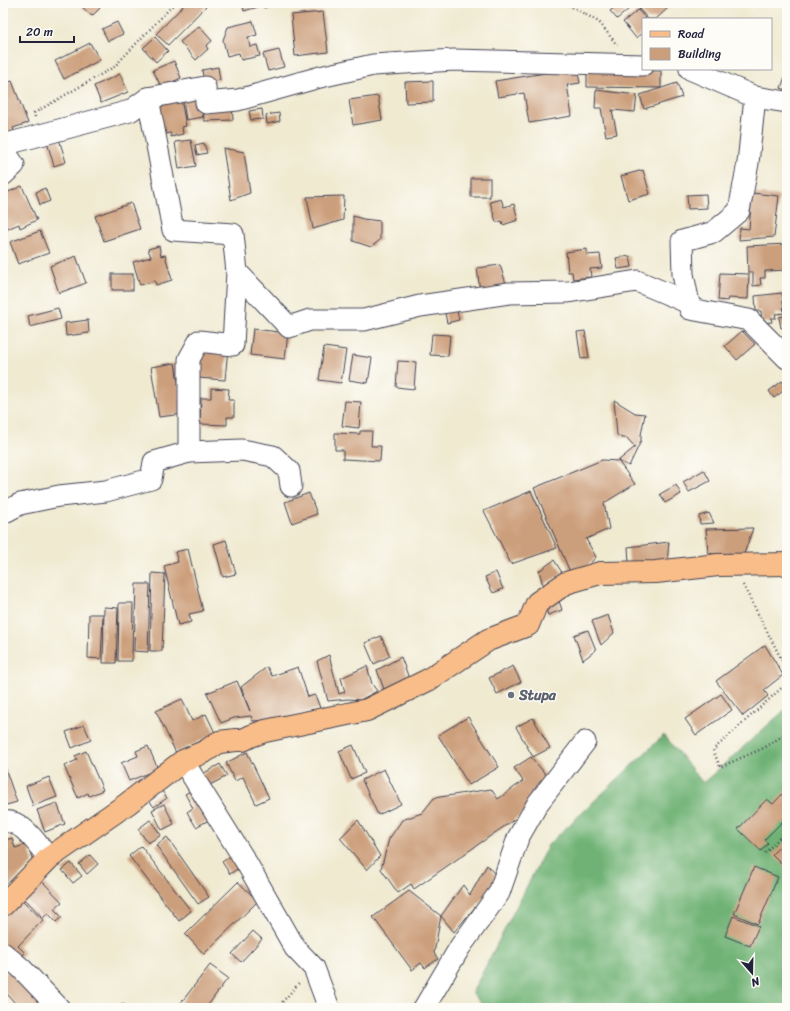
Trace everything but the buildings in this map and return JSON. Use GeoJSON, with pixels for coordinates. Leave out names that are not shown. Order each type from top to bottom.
{"type":"FeatureCollection","features":[{"type":"Feature","properties":{"kind":"main road"},"geometry":{"type":"LineString","coordinates":[[3,905],[48,858],[126,804],[183,761],[206,751],[219,742],[243,740],[265,731],[367,710],[428,680],[488,640],[528,625],[537,603],[566,583],[600,573],[656,572],[733,564],[787,564]]}},
{"type":"Feature","properties":{"kind":"street"},"geometry":{"type":"LineString","coordinates":[[3,145],[130,111],[148,98],[205,87],[206,103],[238,100],[320,77],[373,65],[454,60],[638,65]]}},
{"type":"Feature","properties":{"kind":"street"},"geometry":{"type":"LineString","coordinates":[[692,70],[755,97],[787,102]]}},
{"type":"Feature","properties":{"kind":"street"},"geometry":{"type":"LineString","coordinates":[[755,97],[748,163],[739,211],[714,232],[682,241],[682,274],[690,309],[749,320],[787,358]]}},
{"type":"Feature","properties":{"kind":"street"},"geometry":{"type":"LineString","coordinates":[[148,98],[172,230],[233,234],[237,272],[233,345],[199,341],[189,359],[189,452]]}},
{"type":"Feature","properties":{"kind":"street"},"geometry":{"type":"LineString","coordinates":[[3,148],[14,165],[3,175]]}},
{"type":"Feature","properties":{"kind":"street"},"geometry":{"type":"LineString","coordinates":[[237,272],[289,327],[310,320],[364,320],[420,306],[509,293],[568,292],[637,281],[689,303]]}},
{"type":"Feature","properties":{"kind":"street"},"geometry":{"type":"LineString","coordinates":[[3,513],[20,504],[59,496],[106,491],[151,479],[154,462],[189,452],[242,450],[273,456],[289,471],[291,486]]}},
{"type":"Feature","properties":{"kind":"street"},"geometry":{"type":"LineString","coordinates":[[424,1008],[460,947],[499,893],[518,838],[538,803],[585,742]]}},
{"type":"Feature","properties":{"kind":"street"},"geometry":{"type":"LineString","coordinates":[[183,761],[246,862],[295,948],[314,968],[329,1008]]}},
{"type":"Feature","properties":{"kind":"street"},"geometry":{"type":"LineString","coordinates":[[3,822],[8,821],[20,826],[48,858]]}},
{"type":"Feature","properties":{"kind":"street"},"geometry":{"type":"LineString","coordinates":[[3,953],[21,968],[59,1008]]}},
{"type":"Feature","properties":{"kind":"path"},"geometry":{"type":"LineString","coordinates":[[40,135],[34,113],[114,68],[175,3]]}},
{"type":"Feature","properties":{"kind":"path"},"geometry":{"type":"LineString","coordinates":[[565,3],[599,22],[638,65]]}},
{"type":"Feature","properties":{"kind":"path"},"geometry":{"type":"LineString","coordinates":[[733,564],[787,670]]}},
{"type":"Feature","properties":{"kind":"path"},"geometry":{"type":"LineString","coordinates":[[787,682],[713,750],[720,767],[764,748],[787,733]]}},
{"type":"Feature","properties":{"kind":"path"},"geometry":{"type":"LineString","coordinates":[[765,853],[787,830]]}},
{"type":"Feature","properties":{"kind":"path"},"geometry":{"type":"LineString","coordinates":[[277,1008],[314,968]]}},
{"type":"Feature","properties":{"kind":"green space"},"geometry":{"type":"Polygon","coordinates":[[[787,708],[787,1008],[485,1008],[472,993],[548,845],[664,735],[703,783],[787,708]]]}},
{"type":"Feature","properties":{"kind":"place","name":"Stupa"},"geometry":{"type":"Point","coordinates":[511,695]}}]}
